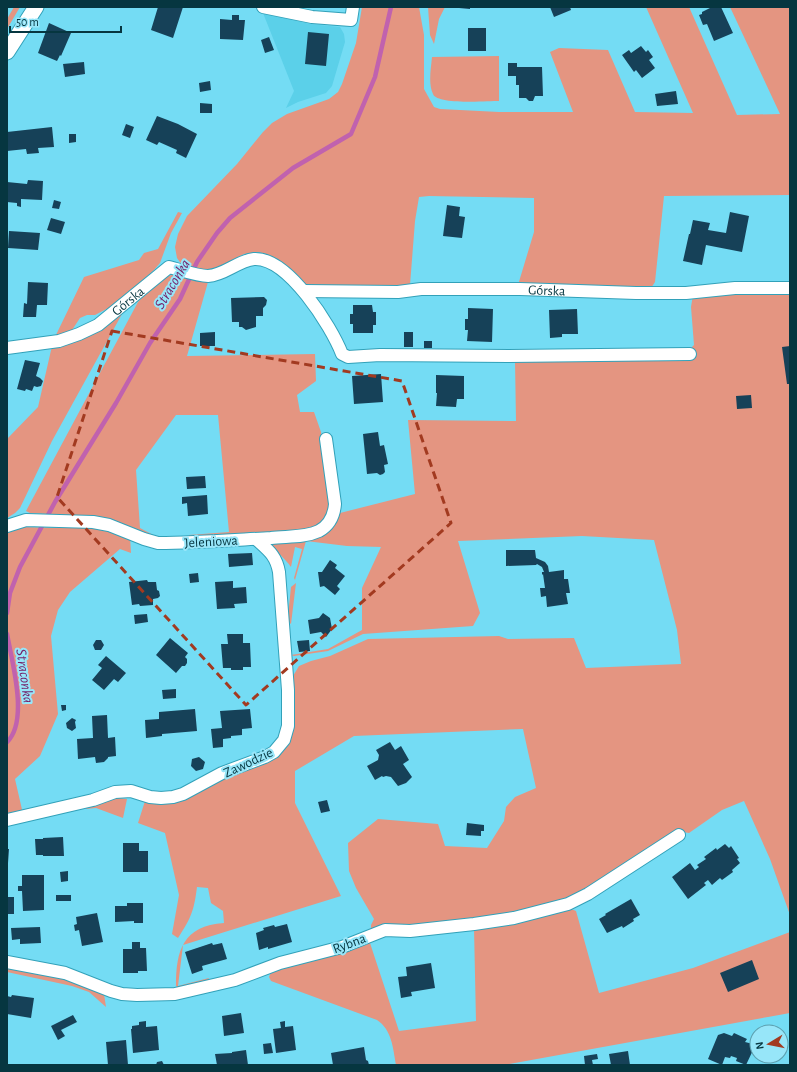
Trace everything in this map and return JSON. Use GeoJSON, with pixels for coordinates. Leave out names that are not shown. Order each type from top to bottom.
{"type":"FeatureCollection","features":[{"type":"Feature","properties":{"kind":"street"},"geometry":{"type":"LineString","coordinates":[[7,52],[36,7]]}},
{"type":"Feature","properties":{"kind":"street"},"geometry":{"type":"LineString","coordinates":[[263,7],[312,17],[351,20],[353,7]]}},
{"type":"Feature","properties":{"kind":"street","name":"Górska"},"geometry":{"type":"LineString","coordinates":[[7,348],[59,341],[79,334],[98,324],[169,267],[208,276],[217,274],[237,263],[247,260],[262,260],[278,267],[304,291],[330,329],[342,354],[348,357],[380,355],[509,356],[690,354]]}},
{"type":"Feature","properties":{"kind":"street","name":"Górska"},"geometry":{"type":"LineString","coordinates":[[304,291],[398,292],[421,289],[520,289],[636,293],[686,293],[735,288],[790,288]]}},
{"type":"Feature","properties":{"kind":"street","name":"Jeleniowa"},"geometry":{"type":"LineString","coordinates":[[7,526],[26,520],[109,525],[158,543],[256,539],[308,534],[319,531],[331,521],[334,514],[335,504],[326,439]]}},
{"type":"Feature","properties":{"kind":"street","name":"Zawodzie"},"geometry":{"type":"LineString","coordinates":[[7,820],[86,802],[115,792],[131,791],[150,797],[173,797],[183,794],[222,773],[265,757],[274,752],[280,746],[284,740],[288,726],[288,690],[279,572],[278,564],[272,553],[256,539]]}},
{"type":"Feature","properties":{"kind":"street","name":"Rybna"},"geometry":{"type":"LineString","coordinates":[[7,962],[65,973],[122,994],[137,995],[180,993],[235,980],[280,963],[342,947],[384,930],[410,931],[474,924],[514,918],[568,904],[588,894],[679,835]]}},
{"type":"Feature","properties":{"kind":"highlighted area"},"geometry":{"type":"Polygon","coordinates":[[[112,331],[402,381],[451,523],[246,705],[57,497],[112,331]]]}},
{"type":"Feature","properties":{"kind":"shaded area"},"geometry":{"type":"Polygon","coordinates":[[[14,7],[20,7],[7,29],[7,19],[14,7]]]}},
{"type":"Feature","properties":{"kind":"shaded area"},"geometry":{"type":"Polygon","coordinates":[[[362,7],[419,7],[424,35],[424,89],[434,107],[440,109],[499,112],[573,112],[550,52],[559,48],[608,50],[635,112],[693,113],[646,7],[689,7],[737,115],[780,114],[730,7],[790,7],[790,195],[664,196],[655,282],[649,291],[518,285],[534,232],[534,198],[419,197],[415,221],[410,285],[395,287],[306,285],[266,254],[258,252],[244,254],[206,272],[182,265],[177,258],[175,247],[178,234],[187,216],[237,164],[272,123],[287,114],[329,99],[338,92],[356,43],[362,7]]]}},
{"type":"Feature","properties":{"kind":"shaded area"},"geometry":{"type":"Polygon","coordinates":[[[428,7],[445,7],[439,19],[434,44],[430,35],[428,7]]]}},
{"type":"Feature","properties":{"kind":"shaded area"},"geometry":{"type":"Polygon","coordinates":[[[263,13],[310,24],[340,27],[344,34],[345,42],[332,86],[326,93],[298,102],[286,108],[294,91],[263,13]]]}},
{"type":"Feature","properties":{"kind":"shaded area"},"geometry":{"type":"Polygon","coordinates":[[[499,56],[499,101],[452,101],[443,100],[433,94],[430,81],[432,57],[499,56]]]}},
{"type":"Feature","properties":{"kind":"shaded area"},"geometry":{"type":"Polygon","coordinates":[[[178,212],[182,213],[171,233],[160,263],[154,270],[116,304],[95,315],[87,315],[80,318],[70,333],[55,337],[84,277],[139,260],[144,253],[158,249],[178,212]]]}},
{"type":"Feature","properties":{"kind":"shaded area"},"geometry":{"type":"Polygon","coordinates":[[[184,274],[208,282],[187,356],[315,354],[316,381],[297,395],[300,412],[314,412],[321,432],[331,501],[330,514],[319,527],[302,532],[189,538],[189,535],[229,532],[218,415],[176,415],[136,470],[140,528],[157,537],[177,536],[177,538],[168,540],[155,539],[113,522],[67,515],[30,513],[26,511],[138,302],[160,281],[170,275],[184,274]]]}},
{"type":"Feature","properties":{"kind":"shaded area"},"geometry":{"type":"Polygon","coordinates":[[[790,292],[790,915],[770,859],[744,801],[722,810],[689,833],[677,831],[569,900],[514,914],[371,930],[371,925],[374,919],[356,888],[349,871],[348,843],[378,819],[438,824],[445,846],[487,848],[504,821],[506,807],[515,797],[536,788],[523,729],[354,736],[295,771],[295,803],[341,896],[183,945],[191,935],[199,929],[210,925],[224,923],[223,911],[211,903],[208,888],[197,887],[195,902],[186,925],[178,938],[172,934],[179,895],[165,833],[138,823],[145,801],[153,802],[282,750],[293,676],[299,666],[330,656],[368,639],[499,636],[508,639],[574,638],[586,668],[681,664],[677,630],[654,540],[582,536],[458,541],[480,613],[473,626],[363,634],[328,651],[294,656],[291,655],[328,649],[362,630],[362,588],[381,547],[347,546],[306,541],[295,580],[294,578],[302,549],[295,547],[291,567],[270,542],[292,539],[340,513],[415,494],[408,420],[516,421],[515,361],[693,358],[697,354],[691,348],[694,345],[691,307],[693,295],[790,292]]]}},
{"type":"Feature","properties":{"kind":"shaded area"},"geometry":{"type":"Polygon","coordinates":[[[120,313],[122,314],[52,441],[20,508],[7,518],[7,439],[38,407],[52,346],[120,313]]]}},
{"type":"Feature","properties":{"kind":"shaded area"},"geometry":{"type":"Polygon","coordinates":[[[66,525],[90,525],[130,537],[131,553],[120,549],[70,592],[58,610],[51,636],[58,714],[40,756],[15,779],[23,814],[7,817],[7,532],[20,527],[64,528],[66,525]]]}},
{"type":"Feature","properties":{"kind":"shaded area"},"geometry":{"type":"Polygon","coordinates":[[[296,583],[291,624],[288,621],[288,616],[291,587],[296,583]]]}},
{"type":"Feature","properties":{"kind":"shaded area"},"geometry":{"type":"Polygon","coordinates":[[[117,798],[127,799],[123,818],[96,808],[86,809],[87,806],[117,798]]]}},
{"type":"Feature","properties":{"kind":"shaded area"},"geometry":{"type":"Polygon","coordinates":[[[569,908],[576,911],[599,993],[693,968],[790,932],[790,1013],[504,1065],[396,1065],[393,1046],[389,1034],[377,1020],[271,981],[269,977],[271,972],[369,940],[399,1031],[476,1021],[474,928],[569,908]]]}},
{"type":"Feature","properties":{"kind":"shaded area"},"geometry":{"type":"Polygon","coordinates":[[[183,946],[178,986],[209,978],[208,980],[179,988],[176,986],[178,961],[180,951],[183,946]]]}},
{"type":"Feature","properties":{"kind":"shaded area"},"geometry":{"type":"Polygon","coordinates":[[[8,967],[64,978],[104,994],[106,1007],[89,992],[72,986],[7,972],[8,967]]]}},
{"type":"Feature","properties":{"kind":"building"},"geometry":{"type":"Polygon","coordinates":[[[158,7],[183,7],[173,38],[151,30],[158,7]]]}},
{"type":"Feature","properties":{"kind":"building"},"geometry":{"type":"Polygon","coordinates":[[[470,7],[470,9],[459,8],[470,7]]]}},
{"type":"Feature","properties":{"kind":"building"},"geometry":{"type":"Polygon","coordinates":[[[550,7],[570,7],[571,10],[554,17],[550,7]]]}},
{"type":"Feature","properties":{"kind":"building"},"geometry":{"type":"Polygon","coordinates":[[[710,7],[721,7],[733,33],[714,41],[707,24],[703,25],[699,15],[710,7]]]}},
{"type":"Feature","properties":{"kind":"building"},"geometry":{"type":"Polygon","coordinates":[[[232,15],[239,15],[239,20],[245,20],[243,40],[220,39],[220,19],[232,20],[232,15]]]}},
{"type":"Feature","properties":{"kind":"building"},"geometry":{"type":"Polygon","coordinates":[[[49,23],[71,33],[61,56],[60,55],[57,61],[38,53],[49,23]]]}},
{"type":"Feature","properties":{"kind":"building"},"geometry":{"type":"Polygon","coordinates":[[[468,28],[486,28],[486,51],[468,51],[468,28]]]}},
{"type":"Feature","properties":{"kind":"building"},"geometry":{"type":"Polygon","coordinates":[[[308,32],[329,34],[326,66],[305,64],[308,32]]]}},
{"type":"Feature","properties":{"kind":"building"},"geometry":{"type":"Polygon","coordinates":[[[269,37],[274,50],[265,53],[261,40],[269,37]]]}},
{"type":"Feature","properties":{"kind":"building"},"geometry":{"type":"Polygon","coordinates":[[[641,46],[646,52],[648,50],[653,57],[649,60],[655,68],[642,78],[636,70],[634,72],[622,55],[629,50],[631,53],[641,46]]]}},
{"type":"Feature","properties":{"kind":"building"},"geometry":{"type":"Polygon","coordinates":[[[84,62],[85,74],[65,77],[63,64],[84,62]]]}},
{"type":"Feature","properties":{"kind":"building"},"geometry":{"type":"Polygon","coordinates":[[[508,63],[517,63],[517,67],[542,67],[543,96],[535,96],[533,101],[529,101],[526,98],[519,98],[519,85],[516,85],[516,76],[508,76],[508,63]]]}},
{"type":"Feature","properties":{"kind":"building"},"geometry":{"type":"Polygon","coordinates":[[[210,81],[211,90],[200,92],[199,83],[210,81]]]}},
{"type":"Feature","properties":{"kind":"building"},"geometry":{"type":"Polygon","coordinates":[[[676,91],[678,104],[657,106],[655,94],[676,91]]]}},
{"type":"Feature","properties":{"kind":"building"},"geometry":{"type":"Polygon","coordinates":[[[200,103],[212,104],[212,113],[200,113],[200,103]]]}},
{"type":"Feature","properties":{"kind":"building"},"geometry":{"type":"Polygon","coordinates":[[[157,116],[178,124],[197,134],[186,158],[176,153],[177,150],[159,142],[157,145],[146,140],[157,116]]]}},
{"type":"Feature","properties":{"kind":"building"},"geometry":{"type":"Polygon","coordinates":[[[126,124],[134,127],[130,138],[122,135],[126,124]]]}},
{"type":"Feature","properties":{"kind":"building"},"geometry":{"type":"Polygon","coordinates":[[[52,127],[54,147],[38,148],[39,153],[27,154],[26,149],[7,151],[7,132],[52,127]]]}},
{"type":"Feature","properties":{"kind":"building"},"geometry":{"type":"Polygon","coordinates":[[[69,134],[76,134],[76,142],[69,143],[69,134]]]}},
{"type":"Feature","properties":{"kind":"building"},"geometry":{"type":"Polygon","coordinates":[[[28,180],[43,181],[42,200],[21,199],[21,207],[17,206],[17,203],[7,202],[7,182],[27,184],[28,180]]]}},
{"type":"Feature","properties":{"kind":"building"},"geometry":{"type":"Polygon","coordinates":[[[54,200],[61,202],[59,209],[52,208],[54,200]]]}},
{"type":"Feature","properties":{"kind":"building"},"geometry":{"type":"Polygon","coordinates":[[[447,205],[460,207],[459,216],[465,217],[462,238],[443,236],[447,205]]]}},
{"type":"Feature","properties":{"kind":"building"},"geometry":{"type":"Polygon","coordinates":[[[730,212],[749,216],[742,252],[706,245],[702,265],[683,261],[693,220],[710,223],[708,230],[726,233],[730,212]]]}},
{"type":"Feature","properties":{"kind":"building"},"geometry":{"type":"Polygon","coordinates":[[[51,218],[65,222],[61,234],[47,230],[51,218]]]}},
{"type":"Feature","properties":{"kind":"building"},"geometry":{"type":"Polygon","coordinates":[[[9,231],[40,233],[38,250],[8,248],[9,231]]]}},
{"type":"Feature","properties":{"kind":"building"},"geometry":{"type":"Polygon","coordinates":[[[28,282],[48,283],[47,305],[37,305],[36,317],[23,317],[24,303],[27,304],[28,282]]]}},
{"type":"Feature","properties":{"kind":"building"},"geometry":{"type":"Polygon","coordinates":[[[264,297],[267,300],[266,305],[263,308],[263,316],[256,316],[256,327],[246,330],[239,327],[239,322],[232,322],[231,298],[264,297]]]}},
{"type":"Feature","properties":{"kind":"building"},"geometry":{"type":"Polygon","coordinates":[[[353,305],[372,305],[373,312],[376,312],[376,325],[373,325],[373,333],[353,333],[353,324],[350,324],[350,314],[353,314],[353,305]]]}},
{"type":"Feature","properties":{"kind":"building"},"geometry":{"type":"Polygon","coordinates":[[[468,308],[493,309],[492,342],[467,341],[468,330],[465,330],[465,319],[468,319],[468,308]]]}},
{"type":"Feature","properties":{"kind":"building"},"geometry":{"type":"Polygon","coordinates":[[[577,309],[578,334],[562,334],[562,337],[550,338],[549,310],[577,309]]]}},
{"type":"Feature","properties":{"kind":"building"},"geometry":{"type":"Polygon","coordinates":[[[215,332],[215,346],[200,346],[200,333],[215,332]]]}},
{"type":"Feature","properties":{"kind":"building"},"geometry":{"type":"Polygon","coordinates":[[[404,332],[413,332],[413,347],[404,347],[404,332]]]}},
{"type":"Feature","properties":{"kind":"building"},"geometry":{"type":"Polygon","coordinates":[[[424,341],[432,341],[432,348],[424,348],[424,341]]]}},
{"type":"Feature","properties":{"kind":"building"},"geometry":{"type":"Polygon","coordinates":[[[790,346],[790,384],[787,384],[782,347],[790,346]]]}},
{"type":"Feature","properties":{"kind":"building"},"geometry":{"type":"Polygon","coordinates":[[[25,360],[40,363],[36,376],[43,381],[41,386],[34,386],[32,391],[17,389],[25,360]]]}},
{"type":"Feature","properties":{"kind":"building"},"geometry":{"type":"Polygon","coordinates":[[[381,374],[383,402],[354,404],[352,376],[381,374]]]}},
{"type":"Feature","properties":{"kind":"building"},"geometry":{"type":"Polygon","coordinates":[[[436,375],[464,376],[464,399],[457,399],[456,407],[436,406],[436,375]]]}},
{"type":"Feature","properties":{"kind":"building"},"geometry":{"type":"Polygon","coordinates":[[[751,395],[752,408],[737,409],[736,396],[751,395]]]}},
{"type":"Feature","properties":{"kind":"building"},"geometry":{"type":"Polygon","coordinates":[[[378,432],[380,446],[384,445],[388,464],[384,465],[385,472],[383,474],[367,474],[363,434],[378,432]]]}},
{"type":"Feature","properties":{"kind":"building"},"geometry":{"type":"Polygon","coordinates":[[[205,476],[206,488],[187,489],[186,477],[205,476]]]}},
{"type":"Feature","properties":{"kind":"building"},"geometry":{"type":"Polygon","coordinates":[[[207,495],[208,514],[188,516],[187,503],[182,504],[182,497],[207,495]]]}},
{"type":"Feature","properties":{"kind":"building"},"geometry":{"type":"Polygon","coordinates":[[[506,550],[535,550],[536,558],[545,562],[548,566],[549,572],[564,570],[564,579],[568,579],[570,593],[566,593],[568,604],[547,607],[546,596],[541,597],[540,588],[545,588],[543,574],[542,575],[542,572],[544,572],[542,567],[537,564],[506,566],[506,550]]]}},
{"type":"Feature","properties":{"kind":"building"},"geometry":{"type":"Polygon","coordinates":[[[252,553],[253,565],[229,567],[228,554],[252,553]]]}},
{"type":"Feature","properties":{"kind":"building"},"geometry":{"type":"Polygon","coordinates":[[[330,560],[337,565],[335,568],[345,576],[337,586],[340,589],[335,595],[324,586],[320,587],[318,572],[322,572],[330,560]]]}},
{"type":"Feature","properties":{"kind":"building"},"geometry":{"type":"Polygon","coordinates":[[[198,573],[199,582],[190,583],[189,574],[198,573]]]}},
{"type":"Feature","properties":{"kind":"building"},"geometry":{"type":"Polygon","coordinates":[[[147,580],[148,582],[156,582],[157,590],[159,591],[160,596],[153,599],[153,605],[132,605],[129,582],[147,580]]]}},
{"type":"Feature","properties":{"kind":"building"},"geometry":{"type":"Polygon","coordinates":[[[233,581],[233,588],[246,587],[247,603],[234,604],[235,608],[217,609],[215,582],[233,581]]]}},
{"type":"Feature","properties":{"kind":"building"},"geometry":{"type":"Polygon","coordinates":[[[323,613],[330,618],[332,629],[326,637],[321,632],[310,634],[308,620],[319,618],[323,613]]]}},
{"type":"Feature","properties":{"kind":"building"},"geometry":{"type":"Polygon","coordinates":[[[147,614],[148,622],[135,624],[134,615],[147,614]]]}},
{"type":"Feature","properties":{"kind":"building"},"geometry":{"type":"Polygon","coordinates":[[[227,634],[243,634],[243,643],[250,643],[251,667],[243,667],[243,670],[223,668],[221,644],[228,644],[227,634]]]}},
{"type":"Feature","properties":{"kind":"building"},"geometry":{"type":"Polygon","coordinates":[[[170,638],[188,653],[185,657],[187,659],[187,663],[176,673],[156,655],[170,638]]]}},
{"type":"Feature","properties":{"kind":"building"},"geometry":{"type":"Polygon","coordinates":[[[96,640],[101,640],[104,645],[101,650],[95,650],[93,645],[96,640]]]}},
{"type":"Feature","properties":{"kind":"building"},"geometry":{"type":"Polygon","coordinates":[[[309,640],[310,651],[299,652],[297,641],[309,640]]]}},
{"type":"Feature","properties":{"kind":"building"},"geometry":{"type":"Polygon","coordinates":[[[106,656],[126,673],[118,682],[114,679],[104,690],[92,680],[102,668],[98,665],[106,656]]]}},
{"type":"Feature","properties":{"kind":"building"},"geometry":{"type":"Polygon","coordinates":[[[176,689],[176,698],[163,699],[162,690],[176,689]]]}},
{"type":"Feature","properties":{"kind":"building"},"geometry":{"type":"Polygon","coordinates":[[[61,705],[66,705],[66,710],[62,711],[61,705]]]}},
{"type":"Feature","properties":{"kind":"building"},"geometry":{"type":"Polygon","coordinates":[[[195,709],[197,731],[162,734],[162,736],[146,738],[145,720],[159,719],[159,712],[195,709]]]}},
{"type":"Feature","properties":{"kind":"building"},"geometry":{"type":"Polygon","coordinates":[[[250,709],[252,728],[242,729],[242,735],[231,736],[231,738],[223,739],[223,747],[213,748],[211,729],[222,728],[220,711],[250,709]]]}},
{"type":"Feature","properties":{"kind":"building"},"geometry":{"type":"Polygon","coordinates":[[[107,715],[108,738],[115,737],[116,756],[108,757],[104,762],[96,763],[95,757],[78,759],[77,739],[93,738],[92,716],[107,715]]]}},
{"type":"Feature","properties":{"kind":"building"},"geometry":{"type":"Polygon","coordinates":[[[72,718],[76,720],[76,728],[72,731],[67,728],[66,723],[72,718]]]}},
{"type":"Feature","properties":{"kind":"building"},"geometry":{"type":"Polygon","coordinates":[[[390,742],[395,750],[401,746],[409,760],[403,764],[412,777],[406,783],[398,786],[391,777],[382,776],[375,780],[367,766],[378,760],[379,755],[376,750],[390,742]]]}},
{"type":"Feature","properties":{"kind":"building"},"geometry":{"type":"Polygon","coordinates":[[[199,757],[205,762],[203,769],[196,771],[191,766],[192,759],[199,757]]]}},
{"type":"Feature","properties":{"kind":"building"},"geometry":{"type":"Polygon","coordinates":[[[327,800],[330,811],[321,813],[318,802],[327,800]]]}},
{"type":"Feature","properties":{"kind":"building"},"geometry":{"type":"Polygon","coordinates":[[[467,823],[484,825],[484,831],[481,831],[481,836],[466,835],[467,823]]]}},
{"type":"Feature","properties":{"kind":"building"},"geometry":{"type":"Polygon","coordinates":[[[63,837],[64,856],[36,855],[35,839],[63,837]]]}},
{"type":"Feature","properties":{"kind":"building"},"geometry":{"type":"Polygon","coordinates":[[[123,843],[139,843],[139,851],[148,851],[148,872],[123,872],[123,843]]]}},
{"type":"Feature","properties":{"kind":"building"},"geometry":{"type":"Polygon","coordinates":[[[725,844],[729,848],[731,846],[739,858],[737,859],[740,863],[732,870],[733,872],[722,880],[720,878],[712,885],[708,880],[704,883],[706,885],[688,899],[672,877],[690,863],[695,870],[699,867],[697,865],[706,859],[704,857],[716,848],[717,850],[725,844]]]}},
{"type":"Feature","properties":{"kind":"building"},"geometry":{"type":"Polygon","coordinates":[[[7,849],[9,849],[8,863],[7,863],[7,849]]]}},
{"type":"Feature","properties":{"kind":"building"},"geometry":{"type":"Polygon","coordinates":[[[68,871],[68,881],[61,882],[60,872],[68,871]]]}},
{"type":"Feature","properties":{"kind":"building"},"geometry":{"type":"Polygon","coordinates":[[[22,875],[44,875],[44,910],[23,911],[22,891],[18,891],[18,886],[22,886],[22,875]]]}},
{"type":"Feature","properties":{"kind":"building"},"geometry":{"type":"Polygon","coordinates":[[[56,895],[71,895],[71,901],[56,901],[56,895]]]}},
{"type":"Feature","properties":{"kind":"building"},"geometry":{"type":"Polygon","coordinates":[[[7,897],[14,897],[14,914],[7,914],[7,897]]]}},
{"type":"Feature","properties":{"kind":"building"},"geometry":{"type":"Polygon","coordinates":[[[631,899],[640,915],[623,928],[622,926],[607,933],[599,919],[631,899]]]}},
{"type":"Feature","properties":{"kind":"building"},"geometry":{"type":"Polygon","coordinates":[[[127,903],[143,903],[143,923],[134,923],[134,921],[115,922],[115,906],[127,906],[127,903]]]}},
{"type":"Feature","properties":{"kind":"building"},"geometry":{"type":"Polygon","coordinates":[[[97,913],[103,942],[82,946],[79,930],[75,931],[74,925],[77,924],[76,917],[97,913]]]}},
{"type":"Feature","properties":{"kind":"building"},"geometry":{"type":"Polygon","coordinates":[[[287,924],[292,942],[259,950],[256,933],[264,930],[263,928],[287,924]]]}},
{"type":"Feature","properties":{"kind":"building"},"geometry":{"type":"Polygon","coordinates":[[[40,927],[41,943],[20,944],[20,939],[12,940],[11,928],[40,927]]]}},
{"type":"Feature","properties":{"kind":"building"},"geometry":{"type":"Polygon","coordinates":[[[132,942],[140,942],[140,948],[146,948],[147,971],[138,971],[138,973],[123,973],[123,949],[132,949],[132,942]]]}},
{"type":"Feature","properties":{"kind":"building"},"geometry":{"type":"Polygon","coordinates":[[[212,943],[213,945],[222,943],[227,959],[202,966],[203,970],[192,974],[185,952],[212,943]]]}},
{"type":"Feature","properties":{"kind":"building"},"geometry":{"type":"Polygon","coordinates":[[[752,960],[759,979],[728,992],[720,973],[752,960]]]}},
{"type":"Feature","properties":{"kind":"building"},"geometry":{"type":"Polygon","coordinates":[[[431,963],[435,988],[411,992],[412,996],[401,998],[398,977],[407,976],[406,967],[431,963]]]}},
{"type":"Feature","properties":{"kind":"building"},"geometry":{"type":"Polygon","coordinates":[[[12,995],[34,998],[31,1018],[7,1014],[7,996],[11,997],[12,995]]]}},
{"type":"Feature","properties":{"kind":"building"},"geometry":{"type":"Polygon","coordinates":[[[241,1013],[244,1033],[224,1036],[222,1016],[241,1013]]]}},
{"type":"Feature","properties":{"kind":"building"},"geometry":{"type":"Polygon","coordinates":[[[73,1015],[77,1022],[61,1030],[65,1036],[58,1040],[51,1026],[73,1015]]]}},
{"type":"Feature","properties":{"kind":"building"},"geometry":{"type":"Polygon","coordinates":[[[146,1021],[146,1027],[157,1026],[159,1050],[133,1053],[132,1026],[139,1025],[139,1022],[146,1021]]]}},
{"type":"Feature","properties":{"kind":"building"},"geometry":{"type":"Polygon","coordinates":[[[285,1021],[285,1027],[293,1026],[296,1050],[276,1053],[273,1029],[281,1028],[280,1022],[285,1021]]]}},
{"type":"Feature","properties":{"kind":"building"},"geometry":{"type":"Polygon","coordinates":[[[724,1033],[732,1036],[734,1033],[747,1039],[745,1042],[749,1043],[749,1059],[746,1065],[736,1061],[737,1058],[731,1056],[730,1058],[725,1057],[722,1065],[708,1059],[718,1035],[724,1033]]]}},
{"type":"Feature","properties":{"kind":"building"},"geometry":{"type":"Polygon","coordinates":[[[126,1040],[128,1065],[108,1065],[106,1042],[126,1040]]]}},
{"type":"Feature","properties":{"kind":"building"},"geometry":{"type":"Polygon","coordinates":[[[271,1043],[273,1053],[264,1054],[263,1044],[271,1043]]]}},
{"type":"Feature","properties":{"kind":"building"},"geometry":{"type":"Polygon","coordinates":[[[364,1047],[366,1060],[368,1061],[369,1065],[333,1065],[331,1053],[364,1047]]]}},
{"type":"Feature","properties":{"kind":"building"},"geometry":{"type":"Polygon","coordinates":[[[246,1050],[248,1065],[217,1065],[215,1054],[246,1050]]]}},
{"type":"Feature","properties":{"kind":"building"},"geometry":{"type":"Polygon","coordinates":[[[628,1051],[630,1065],[611,1065],[609,1054],[628,1051]]]}},
{"type":"Feature","properties":{"kind":"building"},"geometry":{"type":"Polygon","coordinates":[[[597,1054],[598,1059],[592,1060],[593,1065],[585,1065],[584,1056],[597,1054]]]}},
{"type":"Feature","properties":{"kind":"building"},"geometry":{"type":"Polygon","coordinates":[[[162,1061],[164,1065],[156,1065],[157,1062],[162,1061]]]}},
{"type":"Feature","properties":{"kind":"waterway","name":"Straconka"},"geometry":{"type":"LineString","coordinates":[[7,613],[10,593],[20,567],[55,502],[116,403],[150,343],[180,299],[197,262],[217,233],[230,218],[293,168],[351,134],[375,77],[391,7]]}},
{"type":"Feature","properties":{"kind":"waterway","name":"Straconka"},"geometry":{"type":"LineString","coordinates":[[7,634],[15,675],[18,706],[14,732],[7,742]]}}]}
